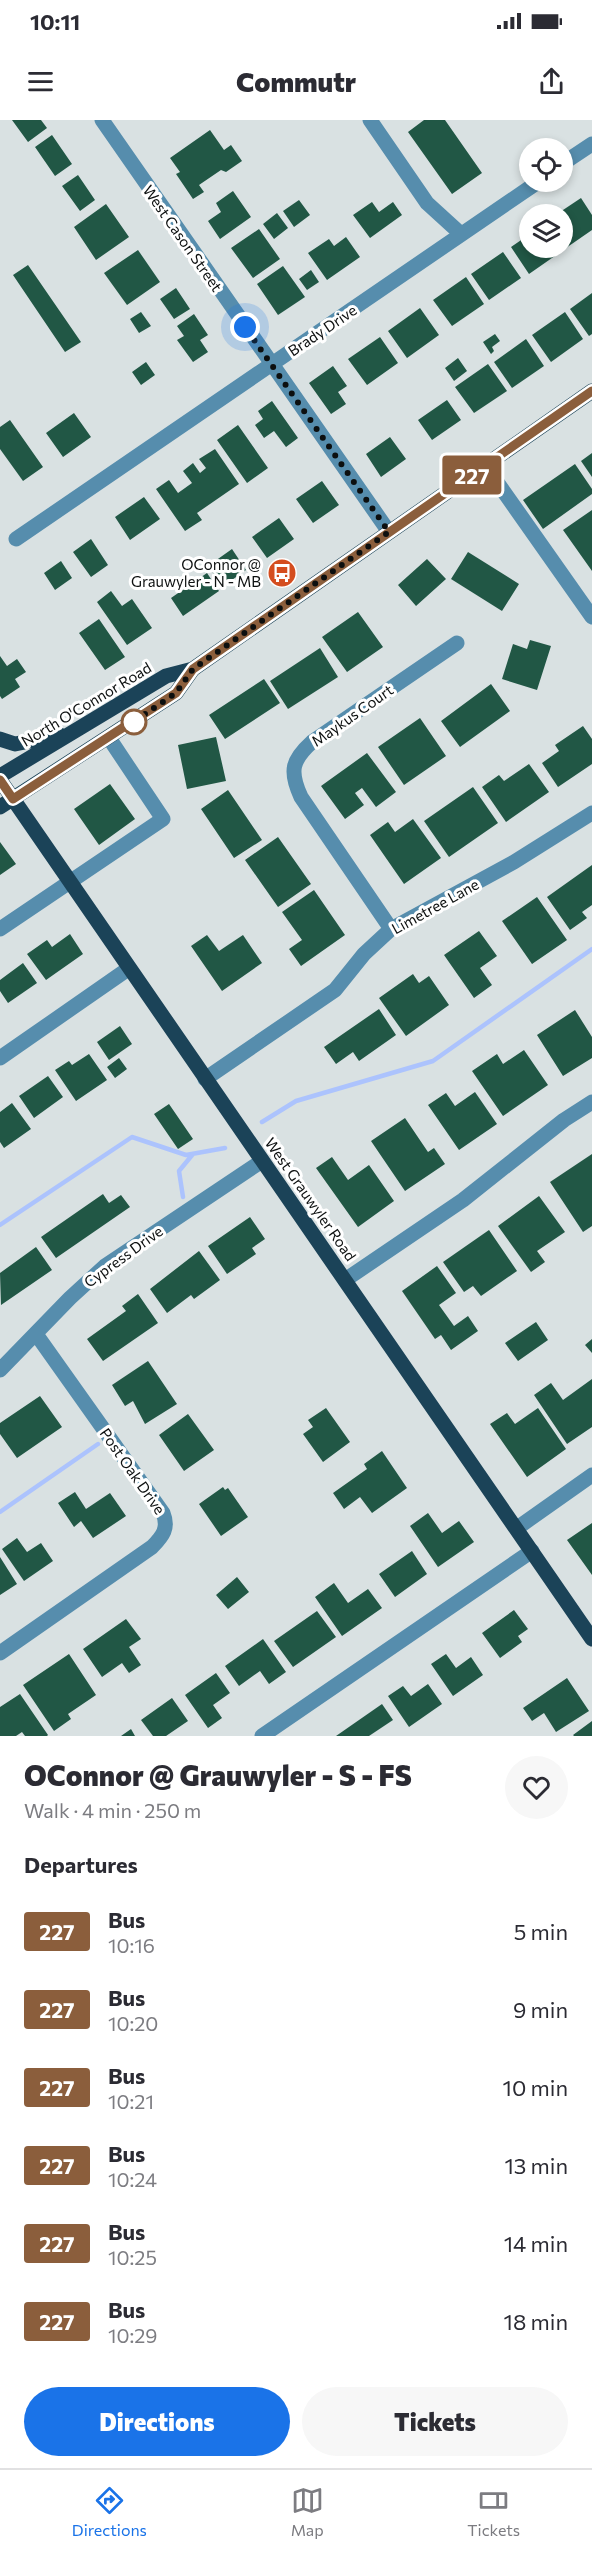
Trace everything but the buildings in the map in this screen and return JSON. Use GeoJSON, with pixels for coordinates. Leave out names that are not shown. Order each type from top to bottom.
{"type":"FeatureCollection","features":[{"type":"Feature","properties":{"kind":"main road","name":"North O'Connor Road"},"geometry":{"type":"LineString","coordinates":[[6,803],[176,693],[193,669],[592,391]]}},
{"type":"Feature","properties":{"kind":"main road","name":"North O'Connor Road"},"geometry":{"type":"LineString","coordinates":[[0,778],[166,676],[193,669]]}},
{"type":"Feature","properties":{"kind":"main road"},"geometry":{"type":"LineString","coordinates":[[0,739],[15,744],[77,730]]}},
{"type":"Feature","properties":{"kind":"main road","name":"West Grauwyler Road"},"geometry":{"type":"LineString","coordinates":[[0,778],[6,803],[69,882],[592,1639]]}},
{"type":"Feature","properties":{"kind":"street","name":"West Cason Street"},"geometry":{"type":"LineString","coordinates":[[102,120],[389,532]]}},
{"type":"Feature","properties":{"kind":"street"},"geometry":{"type":"LineString","coordinates":[[370,120],[427,203],[461,234]]}},
{"type":"Feature","properties":{"kind":"street"},"geometry":{"type":"LineString","coordinates":[[573,157],[592,144]]}},
{"type":"Feature","properties":{"kind":"street","name":"Brady Drive"},"geometry":{"type":"LineString","coordinates":[[16,539],[523,192]]}},
{"type":"Feature","properties":{"kind":"street"},"geometry":{"type":"LineString","coordinates":[[485,465],[592,617]]}},
{"type":"Feature","properties":{"kind":"street","name":"Maykus Court"},"geometry":{"type":"LineString","coordinates":[[391,929],[301,796],[294,783],[294,769],[298,756],[312,742],[457,643]]}},
{"type":"Feature","properties":{"kind":"street"},"geometry":{"type":"LineString","coordinates":[[0,929],[163,819],[109,738]]}},
{"type":"Feature","properties":{"kind":"street","name":"Limetree Lane"},"geometry":{"type":"LineString","coordinates":[[205,1079],[335,990],[364,954],[391,929],[514,862],[592,813]]}},
{"type":"Feature","properties":{"kind":"street"},"geometry":{"type":"LineString","coordinates":[[0,1058],[128,969]]}},
{"type":"Feature","properties":{"kind":"street"},"geometry":{"type":"LineString","coordinates":[[345,1280],[463,1200],[564,1120],[592,1102]]}},
{"type":"Feature","properties":{"kind":"street","name":"Cypress Drive"},"geometry":{"type":"LineString","coordinates":[[0,1370],[70,1298],[105,1266],[262,1161]]}},
{"type":"Feature","properties":{"kind":"street","name":"Post Oak Drive"},"geometry":{"type":"LineString","coordinates":[[0,1653],[152,1547],[165,1533],[166,1526],[163,1513],[36,1334]]}},
{"type":"Feature","properties":{"kind":"street"},"geometry":{"type":"LineString","coordinates":[[517,1528],[592,1475]]}},
{"type":"Feature","properties":{"kind":"street"},"geometry":{"type":"LineString","coordinates":[[262,1736],[532,1551]]}},
{"type":"Feature","properties":{"kind":"waterway"},"geometry":{"type":"LineString","coordinates":[[262,1122],[296,1101],[433,1061],[592,949]]}},
{"type":"Feature","properties":{"kind":"waterway"},"geometry":{"type":"LineString","coordinates":[[0,1225],[132,1137],[186,1155],[225,1148]]}},
{"type":"Feature","properties":{"kind":"waterway"},"geometry":{"type":"LineString","coordinates":[[183,1197],[179,1171],[193,1154]]}},
{"type":"Feature","properties":{"kind":"waterway"},"geometry":{"type":"LineString","coordinates":[[0,1512],[98,1444]]}},
{"type":"Feature","properties":{"kind":"bus line","name":"227"},"geometry":{"type":"LineString","coordinates":[[0,780],[13,799],[91,750],[176,693],[193,669],[592,391]]}},
{"type":"Feature","properties":{"kind":"place","name":"OConnor @ Grauwyler - N - MB"},"geometry":{"type":"Point","coordinates":[282,573]}},
{"type":"Feature","properties":{"kind":"route"},"geometry":{"type":"LineString","coordinates":[[134,722],[126,727],[176,693],[193,669],[389,532],[245,327]]}}]}
